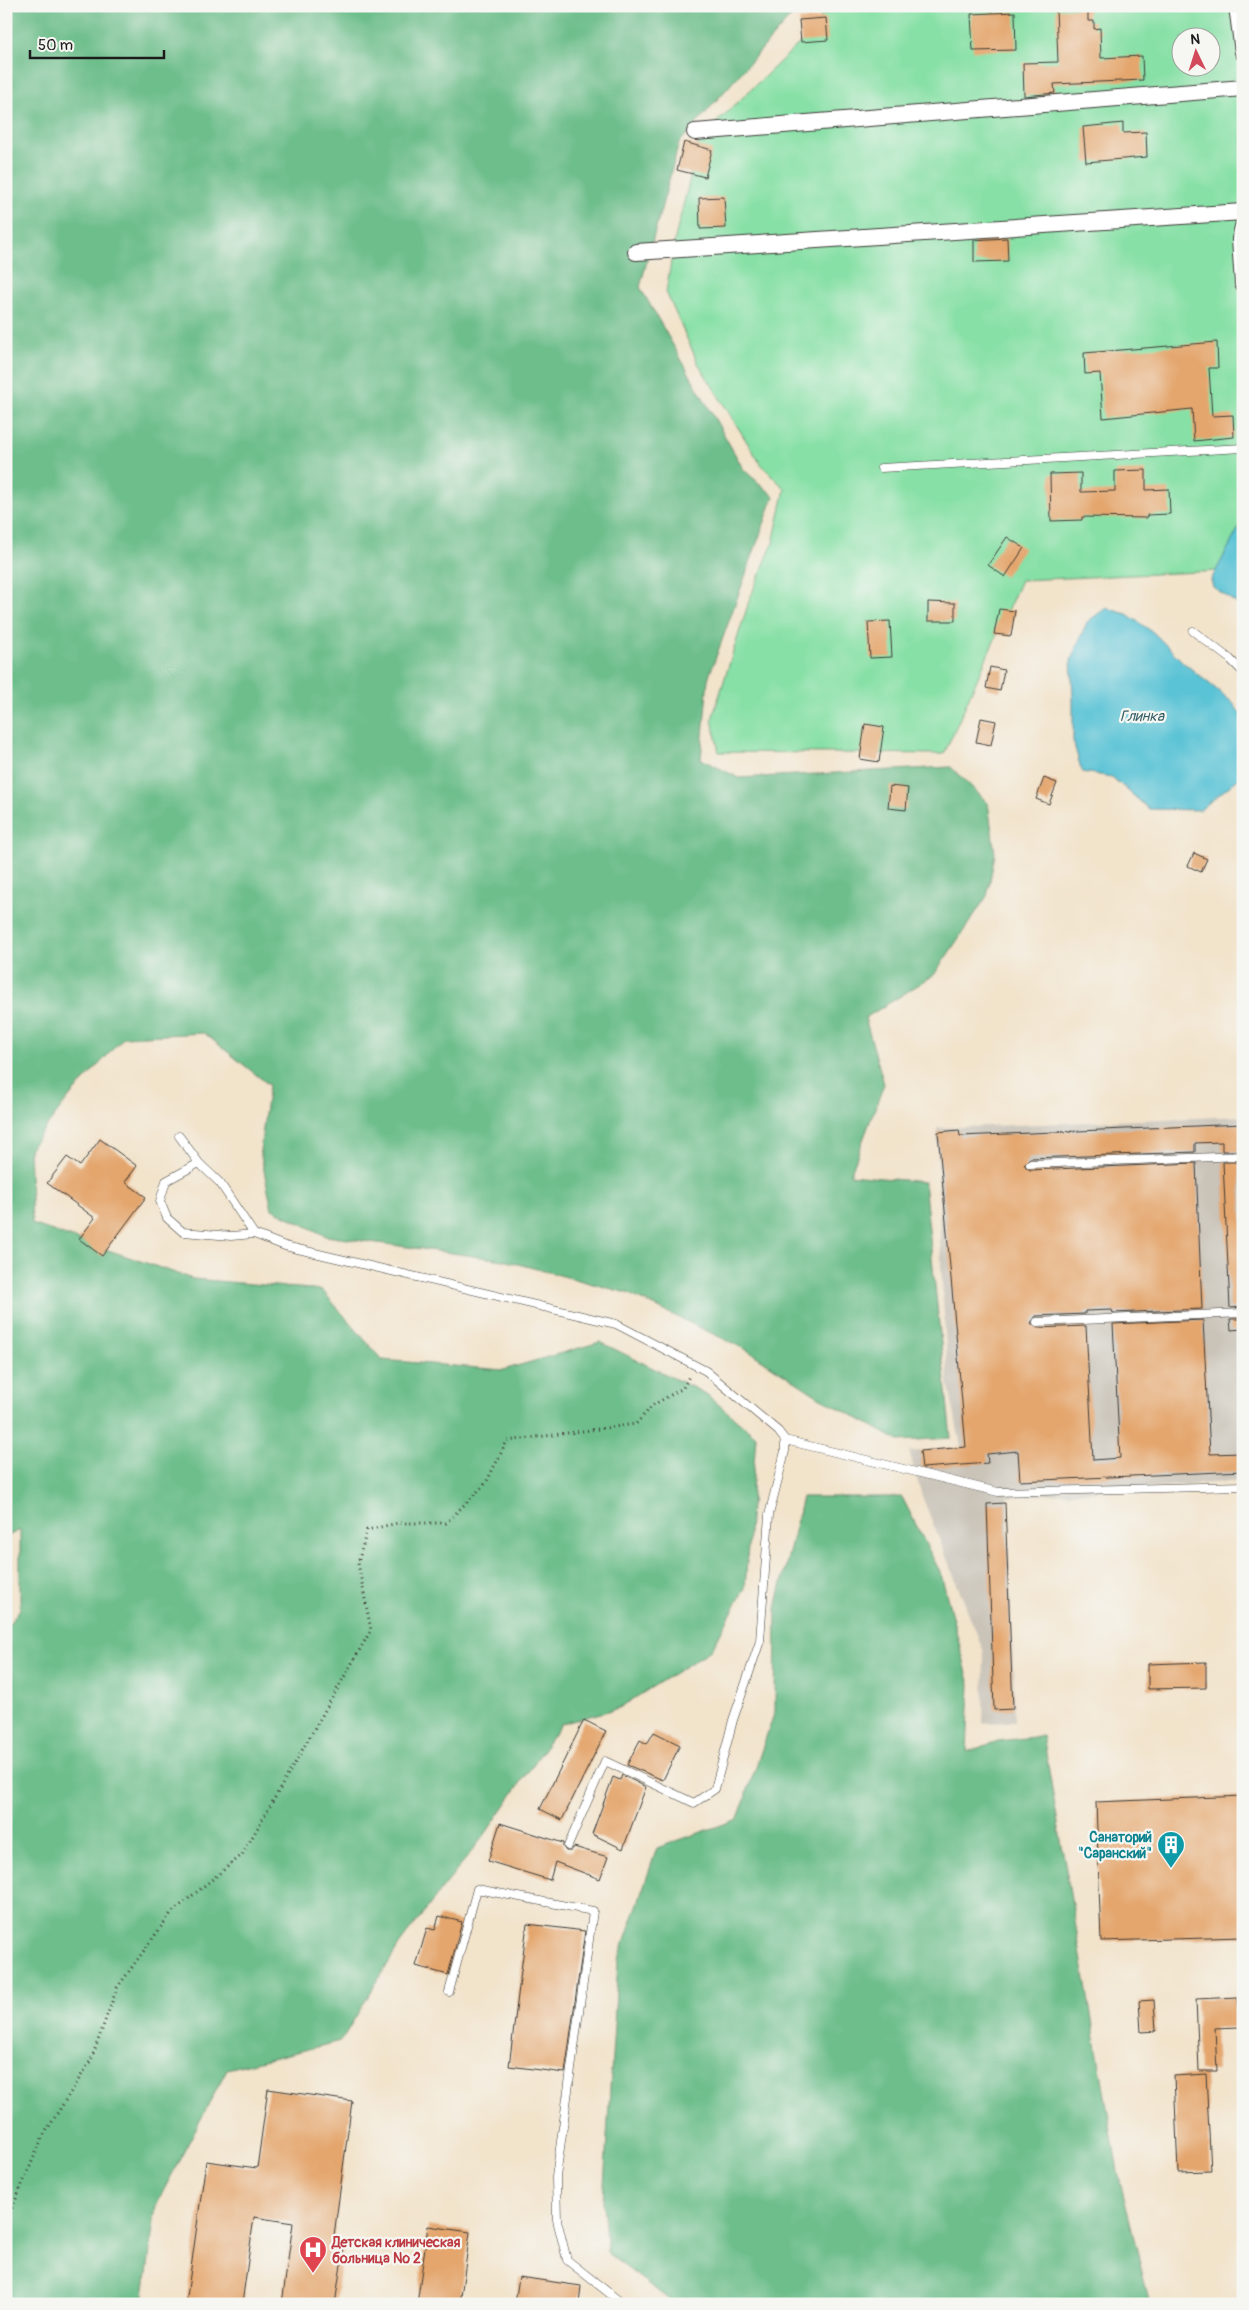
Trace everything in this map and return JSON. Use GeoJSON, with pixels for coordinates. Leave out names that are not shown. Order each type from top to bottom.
{"type":"FeatureCollection","features":[{"type":"Feature","properties":{"kind":"street"},"geometry":{"type":"LineString","coordinates":[[1237,6],[1243,52]]}},
{"type":"Feature","properties":{"kind":"street"},"geometry":{"type":"LineString","coordinates":[[695,132],[1243,88]]}},
{"type":"Feature","properties":{"kind":"street"},"geometry":{"type":"LineString","coordinates":[[636,252],[1243,212]]}},
{"type":"Feature","properties":{"kind":"street"},"geometry":{"type":"LineString","coordinates":[[1243,227],[1240,239],[1243,284]]}},
{"type":"Feature","properties":{"kind":"lane"},"geometry":{"type":"LineString","coordinates":[[881,468],[1243,448]]}},
{"type":"Feature","properties":{"kind":"lane"},"geometry":{"type":"LineString","coordinates":[[1193,631],[1230,659],[1243,672]]}},
{"type":"Feature","properties":{"kind":"lane"},"geometry":{"type":"LineString","coordinates":[[179,1136],[199,1163],[220,1183],[254,1234]]}},
{"type":"Feature","properties":{"kind":"lane"},"geometry":{"type":"LineString","coordinates":[[1030,1164],[1243,1156]]}},
{"type":"Feature","properties":{"kind":"lane"},"geometry":{"type":"LineString","coordinates":[[199,1163],[166,1181],[160,1201],[166,1218],[184,1232],[231,1236],[254,1234],[285,1246],[616,1324],[706,1371],[771,1425],[785,1440],[998,1492],[1243,1486]]}},
{"type":"Feature","properties":{"kind":"lane"},"geometry":{"type":"LineString","coordinates":[[1037,1322],[1243,1313]]}},
{"type":"Feature","properties":{"kind":"lane"},"geometry":{"type":"LineString","coordinates":[[568,1846],[605,1761],[694,1803],[715,1789],[733,1720],[760,1641],[769,1515],[785,1451],[785,1440]]}},
{"type":"Feature","properties":{"kind":"lane"},"geometry":{"type":"LineString","coordinates":[[449,1992],[477,1889],[593,1911],[556,2176],[557,2220],[567,2260],[623,2304]]}},
{"type":"Feature","properties":{"kind":"path"},"geometry":{"type":"LineString","coordinates":[[6,2222],[43,2136],[91,2060],[117,1988],[171,1913],[242,1855],[370,1630],[358,1563],[367,1530],[398,1524],[446,1523],[486,1483],[507,1441],[636,1424],[653,1406],[683,1388],[694,1365]]}},
{"type":"Feature","properties":{"kind":"shaded area"},"geometry":{"type":"Polygon","coordinates":[[[1243,1116],[1243,1481],[1007,1497],[1015,1722],[983,1723],[984,1652],[922,1496],[909,1452],[961,1447],[948,1382],[941,1267],[937,1128],[1243,1116]]]}},
{"type":"Feature","properties":{"kind":"green space"},"geometry":{"type":"Polygon","coordinates":[[[6,6],[800,6],[679,143],[640,287],[744,470],[774,496],[708,679],[701,759],[739,778],[951,767],[988,803],[995,854],[987,896],[934,975],[865,1018],[884,1084],[850,1175],[924,1182],[951,1438],[899,1441],[819,1397],[747,1350],[627,1293],[503,1260],[326,1236],[272,1209],[260,1151],[269,1085],[204,1033],[124,1037],[71,1095],[29,1149],[32,1224],[193,1279],[322,1290],[382,1360],[503,1370],[600,1342],[706,1394],[756,1436],[745,1588],[711,1650],[619,1708],[561,1724],[486,1833],[403,1939],[341,2041],[227,2069],[156,2205],[143,2304],[6,2304],[6,1628],[20,1609],[20,1530],[6,1537],[6,6]]]}},
{"type":"Feature","properties":{"kind":"green space"},"geometry":{"type":"Polygon","coordinates":[[[840,6],[1243,6],[1243,570],[1021,580],[944,754],[719,752],[712,719],[750,598],[773,543],[785,489],[760,463],[698,363],[666,292],[675,238],[700,138],[806,37],[827,8],[840,6]]]}},
{"type":"Feature","properties":{"kind":"green space"},"geometry":{"type":"Polygon","coordinates":[[[802,1497],[902,1497],[941,1574],[970,1685],[967,1752],[998,1741],[1043,1736],[1119,2177],[1150,2304],[675,2304],[607,2253],[603,2201],[618,1961],[657,1848],[738,1819],[775,1711],[776,1608],[802,1497]]]}},
{"type":"Feature","properties":{"kind":"water"},"geometry":{"type":"Polygon","coordinates":[[[1243,520],[1243,608],[1213,587],[1211,580],[1243,520]]]}},
{"type":"Feature","properties":{"kind":"water","name":"Глинка"},"geometry":{"type":"Polygon","coordinates":[[[1106,608],[1127,614],[1154,633],[1184,663],[1233,703],[1243,718],[1243,775],[1200,810],[1149,809],[1112,777],[1082,772],[1073,741],[1071,660],[1087,622],[1106,608]]]}},
{"type":"Feature","properties":{"kind":"building"},"geometry":{"type":"Polygon","coordinates":[[[1088,8],[1088,21],[1094,21],[1094,29],[1100,28],[1101,58],[1142,56],[1143,80],[1054,84],[1055,93],[1024,96],[1023,63],[1058,62],[1056,9],[1088,8]]]}},
{"type":"Feature","properties":{"kind":"building"},"geometry":{"type":"Polygon","coordinates":[[[1015,12],[1016,50],[973,51],[971,14],[1015,12]]]}},
{"type":"Feature","properties":{"kind":"building"},"geometry":{"type":"Polygon","coordinates":[[[826,18],[828,40],[801,42],[799,20],[826,18]]]}},
{"type":"Feature","properties":{"kind":"building"},"geometry":{"type":"Polygon","coordinates":[[[1123,123],[1123,133],[1146,132],[1147,157],[1086,162],[1083,127],[1123,123]]]}},
{"type":"Feature","properties":{"kind":"building"},"geometry":{"type":"Polygon","coordinates":[[[684,142],[712,150],[705,177],[677,170],[684,142]]]}},
{"type":"Feature","properties":{"kind":"building"},"geometry":{"type":"Polygon","coordinates":[[[724,197],[726,228],[700,229],[699,198],[724,197]]]}},
{"type":"Feature","properties":{"kind":"building"},"geometry":{"type":"Polygon","coordinates":[[[1007,238],[1008,261],[974,262],[974,240],[1007,238]]]}},
{"type":"Feature","properties":{"kind":"building"},"geometry":{"type":"Polygon","coordinates":[[[1217,342],[1218,368],[1209,368],[1212,416],[1233,415],[1234,437],[1194,441],[1192,409],[1103,418],[1100,373],[1085,374],[1084,353],[1217,342]]]}},
{"type":"Feature","properties":{"kind":"building"},"geometry":{"type":"Polygon","coordinates":[[[1146,470],[1146,490],[1169,489],[1170,514],[1147,515],[1147,518],[1082,517],[1082,520],[1051,521],[1050,474],[1081,473],[1081,492],[1115,491],[1115,471],[1146,470]]]}},
{"type":"Feature","properties":{"kind":"building"},"geometry":{"type":"Polygon","coordinates":[[[1007,537],[1024,548],[1005,577],[988,565],[1007,537]]]}},
{"type":"Feature","properties":{"kind":"building"},"geometry":{"type":"Polygon","coordinates":[[[928,602],[955,603],[955,621],[928,621],[928,602]]]}},
{"type":"Feature","properties":{"kind":"building"},"geometry":{"type":"Polygon","coordinates":[[[999,609],[1015,611],[1011,636],[994,634],[999,609]]]}},
{"type":"Feature","properties":{"kind":"building"},"geometry":{"type":"Polygon","coordinates":[[[890,621],[892,657],[870,658],[868,622],[890,621]]]}},
{"type":"Feature","properties":{"kind":"building"},"geometry":{"type":"Polygon","coordinates":[[[990,667],[1004,670],[1000,691],[986,688],[990,667]]]}},
{"type":"Feature","properties":{"kind":"building"},"geometry":{"type":"Polygon","coordinates":[[[981,718],[996,721],[991,745],[976,742],[981,718]]]}},
{"type":"Feature","properties":{"kind":"building"},"geometry":{"type":"Polygon","coordinates":[[[865,724],[884,727],[879,762],[860,759],[865,724]]]}},
{"type":"Feature","properties":{"kind":"building"},"geometry":{"type":"Polygon","coordinates":[[[1044,778],[1057,783],[1049,804],[1036,799],[1044,778]]]}},
{"type":"Feature","properties":{"kind":"building"},"geometry":{"type":"Polygon","coordinates":[[[890,786],[908,788],[906,810],[888,808],[890,786]]]}},
{"type":"Feature","properties":{"kind":"building"},"geometry":{"type":"Polygon","coordinates":[[[1194,853],[1207,859],[1201,872],[1188,866],[1194,853]]]}},
{"type":"Feature","properties":{"kind":"building"},"geometry":{"type":"Polygon","coordinates":[[[1243,1124],[1243,1141],[1238,1141],[1239,1151],[1222,1151],[1222,1142],[1195,1143],[1195,1152],[1030,1158],[1024,1164],[1030,1170],[1196,1163],[1202,1309],[1113,1313],[1112,1310],[1085,1311],[1085,1314],[1036,1316],[1031,1323],[1037,1328],[1086,1326],[1093,1460],[1120,1458],[1113,1324],[1203,1320],[1210,1454],[1243,1453],[1243,1471],[1020,1481],[1018,1451],[987,1454],[988,1463],[922,1468],[920,1451],[966,1447],[938,1132],[959,1130],[960,1136],[1243,1124]]]}},
{"type":"Feature","properties":{"kind":"building"},"geometry":{"type":"Polygon","coordinates":[[[100,1139],[137,1166],[125,1182],[146,1197],[102,1256],[79,1239],[95,1218],[47,1183],[67,1157],[80,1166],[100,1139]]]}},
{"type":"Feature","properties":{"kind":"building"},"geometry":{"type":"Polygon","coordinates":[[[1223,1162],[1239,1162],[1243,1236],[1243,1307],[1230,1308],[1223,1162]]]}},
{"type":"Feature","properties":{"kind":"building"},"geometry":{"type":"Polygon","coordinates":[[[1230,1319],[1243,1319],[1243,1329],[1231,1330],[1230,1319]]]}},
{"type":"Feature","properties":{"kind":"building"},"geometry":{"type":"Polygon","coordinates":[[[1005,1503],[1013,1709],[994,1710],[987,1504],[1005,1503]]]}},
{"type":"Feature","properties":{"kind":"building"},"geometry":{"type":"Polygon","coordinates":[[[1206,1662],[1206,1688],[1148,1689],[1148,1664],[1206,1662]]]}},
{"type":"Feature","properties":{"kind":"building"},"geometry":{"type":"Polygon","coordinates":[[[584,1720],[606,1731],[562,1820],[540,1809],[584,1720]]]}},
{"type":"Feature","properties":{"kind":"building"},"geometry":{"type":"Polygon","coordinates":[[[654,1732],[680,1745],[663,1780],[627,1765],[640,1740],[647,1744],[654,1732]]]}},
{"type":"Feature","properties":{"kind":"building"},"geometry":{"type":"Polygon","coordinates":[[[622,1775],[646,1787],[623,1849],[592,1834],[613,1777],[620,1780],[622,1775]]]}},
{"type":"Feature","properties":{"kind":"building","name":"Санаторий \"Саранский\""},"geometry":{"type":"Polygon","coordinates":[[[1243,1796],[1243,1937],[1101,1941],[1096,1802],[1243,1796]]]}},
{"type":"Feature","properties":{"kind":"building"},"geometry":{"type":"Polygon","coordinates":[[[500,1823],[563,1843],[566,1851],[571,1851],[574,1847],[608,1857],[600,1879],[555,1862],[550,1880],[488,1861],[500,1823]]]}},
{"type":"Feature","properties":{"kind":"building"},"geometry":{"type":"Polygon","coordinates":[[[439,1916],[462,1922],[448,1975],[416,1966],[427,1928],[435,1930],[439,1916]]]}},
{"type":"Feature","properties":{"kind":"building"},"geometry":{"type":"Polygon","coordinates":[[[527,1924],[585,1931],[565,2073],[509,2066],[527,1924]]]}},
{"type":"Feature","properties":{"kind":"building"},"geometry":{"type":"Polygon","coordinates":[[[1238,1997],[1240,2027],[1215,2028],[1217,2071],[1199,2071],[1196,1999],[1238,1997]]]}},
{"type":"Feature","properties":{"kind":"building"},"geometry":{"type":"Polygon","coordinates":[[[1154,2000],[1156,2031],[1141,2032],[1139,2001],[1154,2000]]]}},
{"type":"Feature","properties":{"kind":"building"},"geometry":{"type":"Polygon","coordinates":[[[1206,2074],[1211,2171],[1178,2172],[1174,2076],[1206,2074]]]}},
{"type":"Feature","properties":{"kind":"building"},"geometry":{"type":"Polygon","coordinates":[[[268,2089],[352,2101],[333,2243],[344,2245],[335,2304],[282,2304],[293,2223],[254,2217],[242,2304],[186,2304],[206,2161],[257,2168],[268,2089]]]}},
{"type":"Feature","properties":{"kind":"building","name":"Детская клиническая больница № 2"},"geometry":{"type":"Polygon","coordinates":[[[428,2226],[470,2232],[460,2304],[417,2304],[428,2226]]]}},
{"type":"Feature","properties":{"kind":"building"},"geometry":{"type":"Polygon","coordinates":[[[519,2277],[581,2286],[579,2304],[515,2304],[519,2277]]]}},
{"type":"Feature","properties":{"kind":"place","name":"Санаторий \"Саранский\""},"geometry":{"type":"Point","coordinates":[1171,1869]}},
{"type":"Feature","properties":{"kind":"place","name":"Детская клиническая больница № 2"},"geometry":{"type":"Point","coordinates":[313,2274]}}]}
